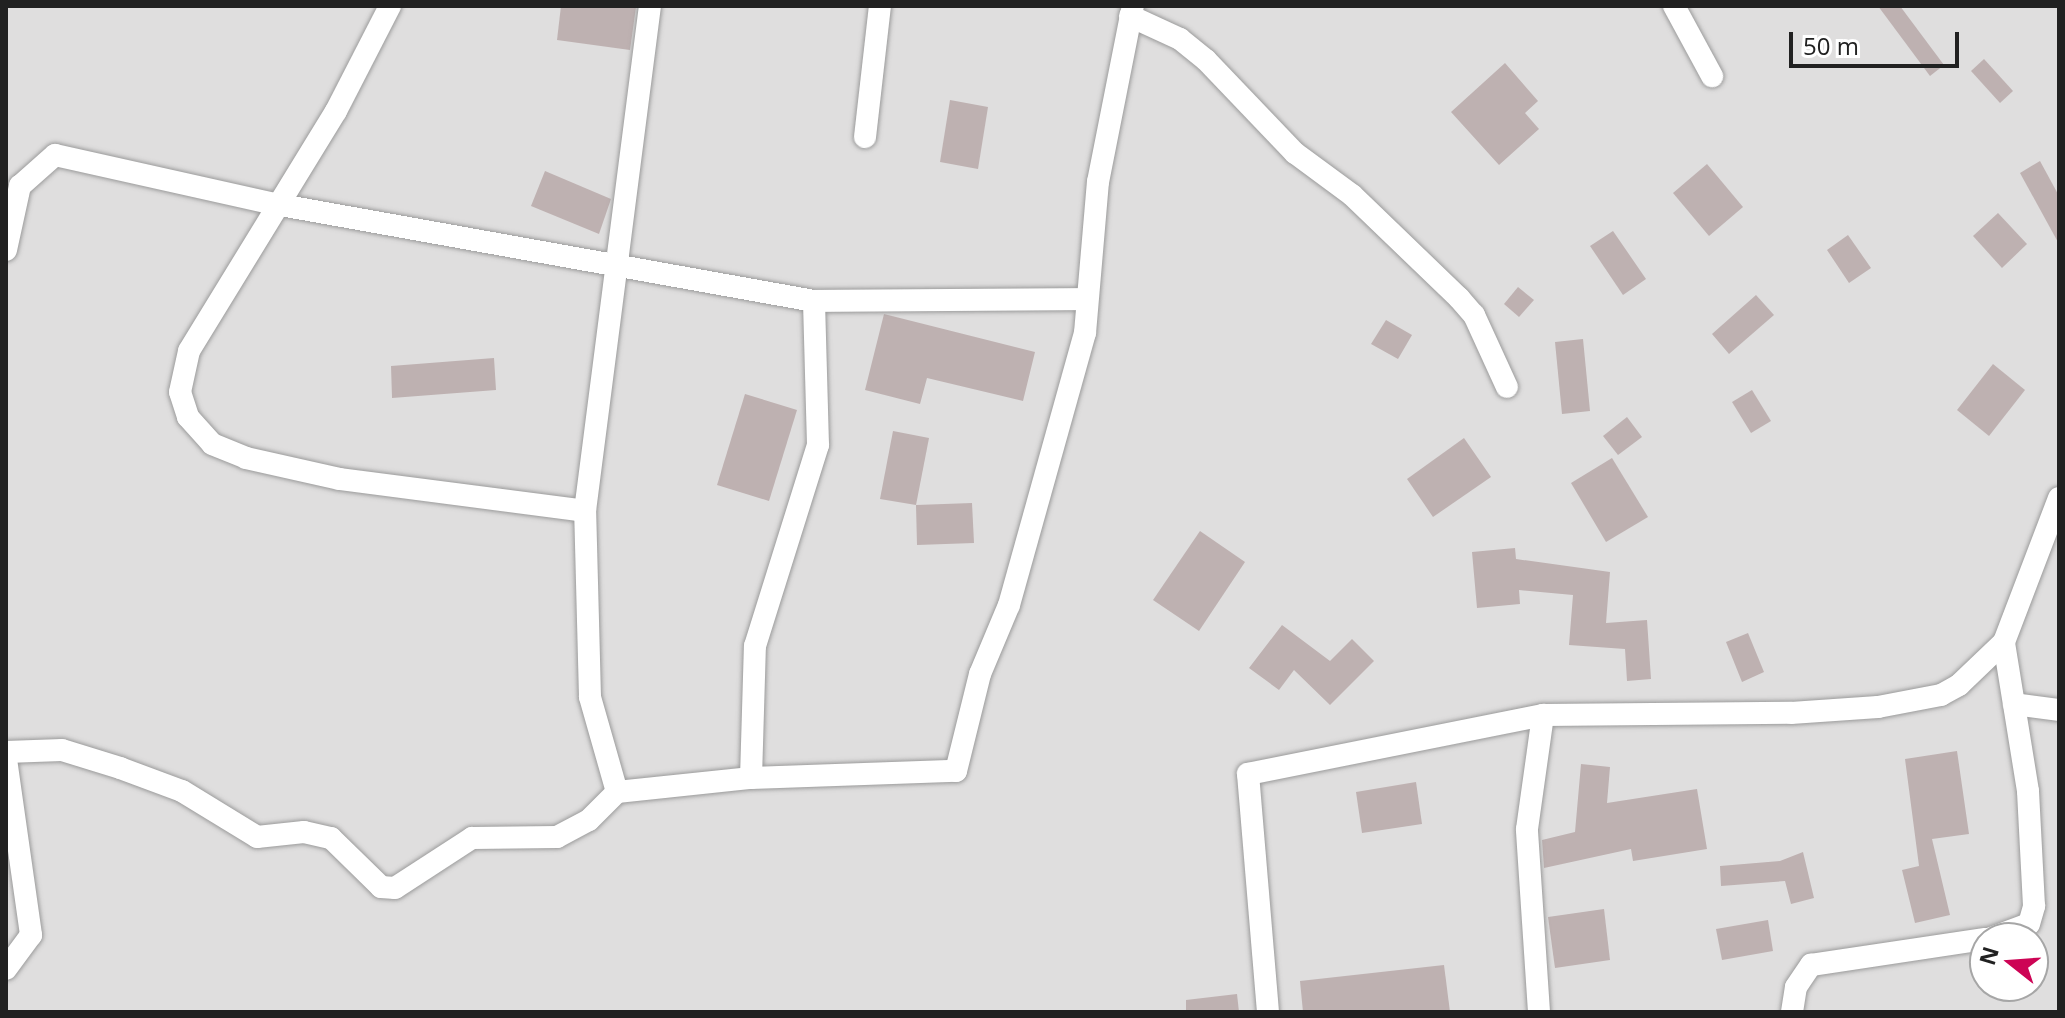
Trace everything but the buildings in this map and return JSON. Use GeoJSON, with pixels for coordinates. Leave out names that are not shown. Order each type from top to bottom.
{"type":"FeatureCollection","features":[{"type":"Feature","properties":{"kind":"street"},"geometry":{"type":"LineString","coordinates":[[617,792],[590,697],[585,511],[620,270],[650,6]]}},
{"type":"Feature","properties":{"kind":"street"},"geometry":{"type":"LineString","coordinates":[[865,137],[880,6]]}},
{"type":"Feature","properties":{"kind":"street"},"geometry":{"type":"LineString","coordinates":[[1674,6],[1712,76]]}},
{"type":"Feature","properties":{"kind":"street"},"geometry":{"type":"LineString","coordinates":[[388,7],[336,111],[275,204],[189,351],[180,392],[188,417],[212,444],[246,458],[340,479],[585,511]]}},
{"type":"Feature","properties":{"kind":"street"},"geometry":{"type":"LineString","coordinates":[[6,752],[62,750],[120,768],[182,791],[257,837],[304,832],[331,838],[381,887],[395,888],[472,838],[557,837],[589,820],[617,792],[751,778],[956,771],[980,674],[1009,605],[1085,333],[1085,299],[1098,182],[1132,11],[1180,39],[1206,60],[1295,153],[1352,195],[1459,298],[1474,315],[1507,387]]}},
{"type":"Feature","properties":{"kind":"street"},"geometry":{"type":"LineString","coordinates":[[6,250],[20,186],[55,155],[275,204],[620,270],[814,301],[1085,299]]}},
{"type":"Feature","properties":{"kind":"street"},"geometry":{"type":"LineString","coordinates":[[751,778],[755,646],[818,445],[814,301]]}},
{"type":"Feature","properties":{"kind":"street"},"geometry":{"type":"LineString","coordinates":[[1268,1012],[1248,774],[1543,715],[1704,716],[1878,707],[1941,695],[1959,685],[2004,642],[2059,498]]}},
{"type":"Feature","properties":{"kind":"street"},"geometry":{"type":"LineString","coordinates":[[2004,642],[2028,791],[2034,906],[2030,922]]}},
{"type":"Feature","properties":{"kind":"street"},"geometry":{"type":"LineString","coordinates":[[2014,704],[2059,710]]}},
{"type":"Feature","properties":{"kind":"street"},"geometry":{"type":"LineString","coordinates":[[1539,1012],[1527,829],[1543,715]]}},
{"type":"Feature","properties":{"kind":"street"},"geometry":{"type":"LineString","coordinates":[[6,759],[7,789],[31,935],[6,969]]}},
{"type":"Feature","properties":{"kind":"street"},"geometry":{"type":"LineString","coordinates":[[1792,1012],[1796,987],[1811,965],[1969,941]]}},
{"type":"Feature","properties":{"kind":"shaded area"},"geometry":{"type":"Polygon","coordinates":[[[6,6],[2059,6],[2059,1012],[6,1012],[6,6]]]}}]}
